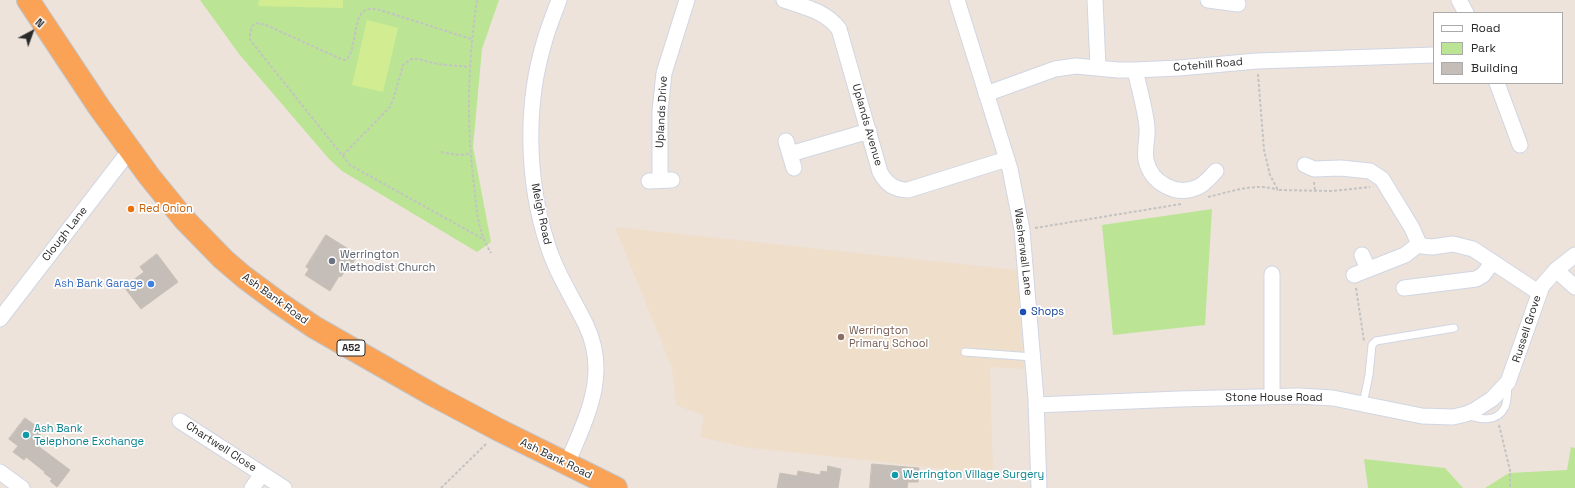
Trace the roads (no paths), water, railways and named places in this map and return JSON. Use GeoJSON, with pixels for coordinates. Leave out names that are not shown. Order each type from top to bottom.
{"type":"FeatureCollection","features":[{"type":"Feature","properties":{"kind":"highway","name":"Ash Bank Road"},"geometry":{"type":"LineString","coordinates":[[28,0],[99,107],[149,176],[184,219],[223,259],[244,277],[314,327],[433,396],[616,488]]}},
{"type":"Feature","properties":{"kind":"street","name":"Meigh Road"},"geometry":{"type":"LineString","coordinates":[[559,0],[544,43],[534,94],[532,120],[533,170],[538,208],[547,244],[566,288],[587,326],[595,351],[597,372],[595,391],[589,412],[567,464]]}},
{"type":"Feature","properties":{"kind":"street","name":"Uplands Drive"},"geometry":{"type":"LineString","coordinates":[[660,180],[660,111],[664,73],[686,0]]}},
{"type":"Feature","properties":{"kind":"street","name":"Uplands Avenue"},"geometry":{"type":"LineString","coordinates":[[784,0],[822,14],[829,18],[839,29],[883,177],[890,185],[902,190],[918,188],[1007,159]]}},
{"type":"Feature","properties":{"kind":"street","name":"Washerwall Lane"},"geometry":{"type":"LineString","coordinates":[[957,0],[1007,159],[1022,230],[1033,357],[1039,488]]}},
{"type":"Feature","properties":{"kind":"street"},"geometry":{"type":"LineString","coordinates":[[1095,0],[1098,67]]}},
{"type":"Feature","properties":{"kind":"street"},"geometry":{"type":"LineString","coordinates":[[1208,0],[1238,4]]}},
{"type":"Feature","properties":{"kind":"street","name":"Cotehill Road"},"geometry":{"type":"LineString","coordinates":[[986,94],[1055,69],[1076,66],[1135,70],[1179,68],[1257,61],[1433,55]]}},
{"type":"Feature","properties":{"kind":"street"},"geometry":{"type":"LineString","coordinates":[[1135,70],[1147,126],[1146,158],[1151,173],[1160,183],[1180,190],[1212,184]]}},
{"type":"Feature","properties":{"kind":"street"},"geometry":{"type":"LineString","coordinates":[[1497,84],[1520,144]]}},
{"type":"Feature","properties":{"kind":"street"},"geometry":{"type":"LineString","coordinates":[[790,154],[869,131]]}},
{"type":"Feature","properties":{"kind":"street","name":"Clough Lane"},"geometry":{"type":"LineString","coordinates":[[0,319],[130,150]]}},
{"type":"Feature","properties":{"kind":"street"},"geometry":{"type":"LineString","coordinates":[[1311,169],[1341,168],[1364,170],[1376,174],[1386,186],[1412,228],[1419,244],[1422,246],[1432,247],[1448,244],[1473,249],[1538,292]]}},
{"type":"Feature","properties":{"kind":"street"},"geometry":{"type":"LineString","coordinates":[[1354,275],[1405,255],[1419,244]]}},
{"type":"Feature","properties":{"kind":"street"},"geometry":{"type":"LineString","coordinates":[[1362,255],[1368,269]]}},
{"type":"Feature","properties":{"kind":"street","name":"Russell Grove"},"geometry":{"type":"LineString","coordinates":[[1510,376],[1538,292],[1556,270],[1575,255]]}},
{"type":"Feature","properties":{"kind":"street"},"geometry":{"type":"LineString","coordinates":[[1404,288],[1476,279],[1483,275],[1494,262]]}},
{"type":"Feature","properties":{"kind":"street"},"geometry":{"type":"LineString","coordinates":[[1556,270],[1575,287]]}},
{"type":"Feature","properties":{"kind":"street"},"geometry":{"type":"LineString","coordinates":[[1272,274],[1272,396]]}},
{"type":"Feature","properties":{"kind":"street","name":"Stone House Road"},"geometry":{"type":"LineString","coordinates":[[1036,405],[1272,396],[1333,398],[1422,416],[1453,417],[1475,410],[1492,399],[1510,376]]}},
{"type":"Feature","properties":{"kind":"street","name":"Chartwell Close"},"geometry":{"type":"LineString","coordinates":[[180,421],[284,488]]}},
{"type":"Feature","properties":{"kind":"street"},"geometry":{"type":"LineString","coordinates":[[0,472],[22,488]]}},
{"type":"Feature","properties":{"kind":"street","name":"Chartwell Close"},"geometry":{"type":"LineString","coordinates":[[252,488],[262,474]]}},
{"type":"Feature","properties":{"kind":"lane"},"geometry":{"type":"LineString","coordinates":[[1363,404],[1369,375],[1372,345],[1376,341],[1454,328]]}},
{"type":"Feature","properties":{"kind":"lane"},"geometry":{"type":"LineString","coordinates":[[965,352],[1033,357]]}},
{"type":"Feature","properties":{"kind":"lane"},"geometry":{"type":"LineString","coordinates":[[1466,414],[1476,419],[1486,420],[1497,416],[1505,408],[1510,376]]}},
{"type":"Feature","properties":{"kind":"place","name":"Red Onion"},"geometry":{"type":"Point","coordinates":[131,209]}},
{"type":"Feature","properties":{"kind":"place","name":"Werrington Methodist Church"},"geometry":{"type":"Point","coordinates":[332,261]}},
{"type":"Feature","properties":{"kind":"place","name":"Ash Bank Garage"},"geometry":{"type":"Point","coordinates":[151,284]}},
{"type":"Feature","properties":{"kind":"place","name":"Shops"},"geometry":{"type":"Point","coordinates":[1023,312]}},
{"type":"Feature","properties":{"kind":"place","name":"Werrington Primary School"},"geometry":{"type":"Point","coordinates":[841,337]}},
{"type":"Feature","properties":{"kind":"place","name":"Ash Bank Telephone Exchange"},"geometry":{"type":"Point","coordinates":[26,435]}},
{"type":"Feature","properties":{"kind":"place","name":"Werrington Village Surgery"},"geometry":{"type":"Point","coordinates":[895,475]}}]}
